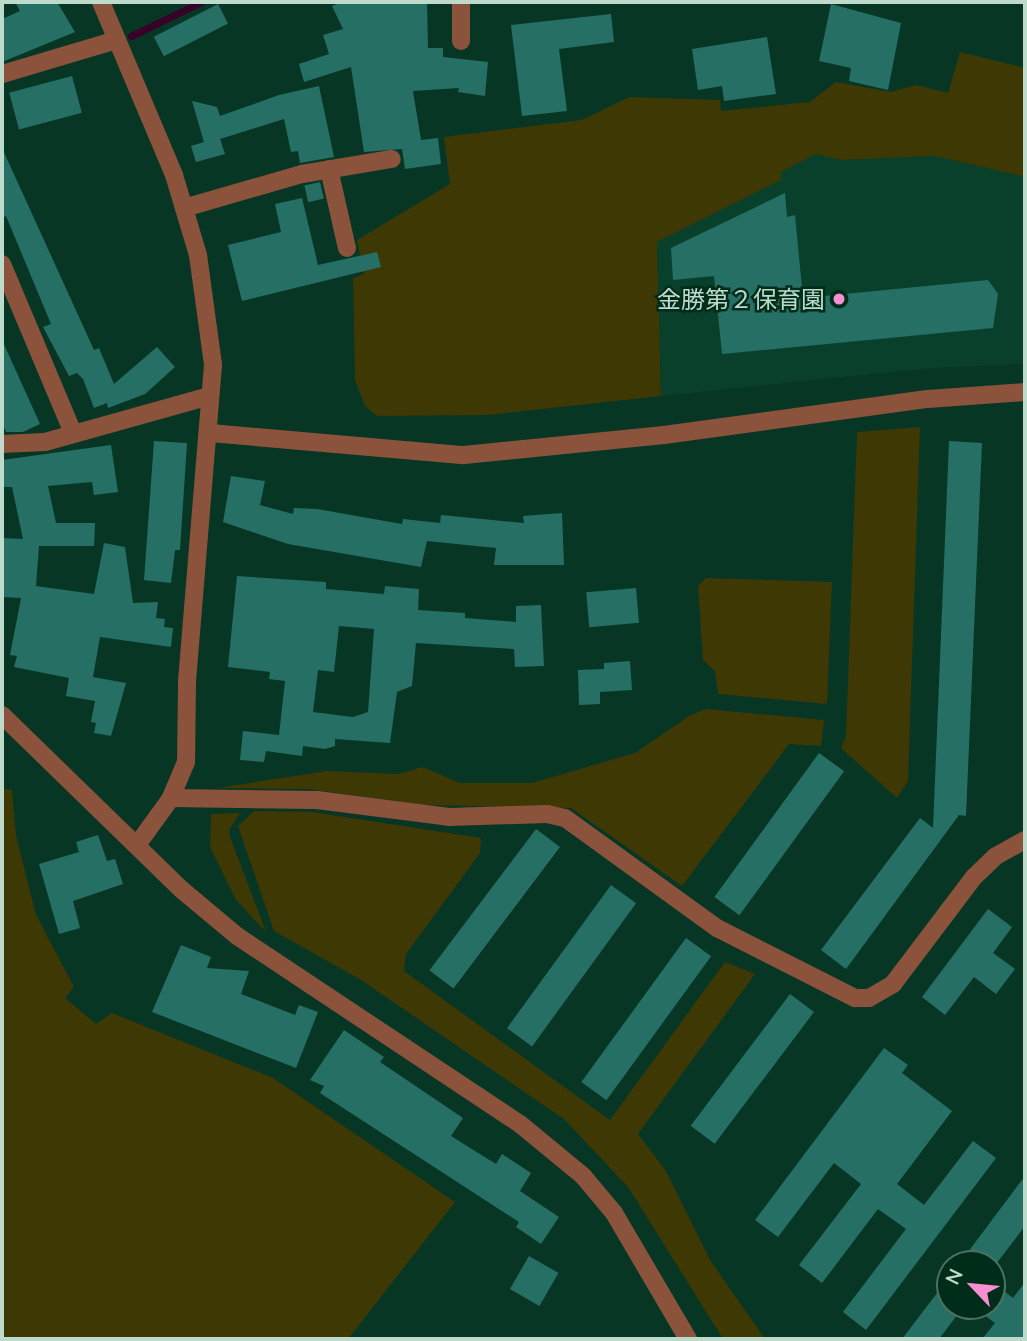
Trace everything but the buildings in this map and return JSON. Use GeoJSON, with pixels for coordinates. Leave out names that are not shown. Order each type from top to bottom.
{"type":"FeatureCollection","features":[{"type":"Feature","properties":{"kind":"street"},"geometry":{"type":"LineString","coordinates":[[101,2],[184,208],[198,255],[213,365],[210,433],[187,683],[186,762],[171,798],[137,845]]}},
{"type":"Feature","properties":{"kind":"street"},"geometry":{"type":"LineString","coordinates":[[461,2],[461,41]]}},
{"type":"Feature","properties":{"kind":"street"},"geometry":{"type":"LineString","coordinates":[[2,74],[117,40]]}},
{"type":"Feature","properties":{"kind":"street"},"geometry":{"type":"LineString","coordinates":[[184,208],[329,169],[392,159]]}},
{"type":"Feature","properties":{"kind":"street"},"geometry":{"type":"LineString","coordinates":[[329,169],[347,248]]}},
{"type":"Feature","properties":{"kind":"street"},"geometry":{"type":"LineString","coordinates":[[2,264],[73,433]]}},
{"type":"Feature","properties":{"kind":"street"},"geometry":{"type":"LineString","coordinates":[[210,433],[464,455],[928,399],[1025,392]]}},
{"type":"Feature","properties":{"kind":"street"},"geometry":{"type":"LineString","coordinates":[[2,444],[46,442],[210,396]]}},
{"type":"Feature","properties":{"kind":"street"},"geometry":{"type":"LineString","coordinates":[[2,715],[182,890],[261,954],[552,1147],[583,1176],[614,1213],[688,1339]]}},
{"type":"Feature","properties":{"kind":"street"},"geometry":{"type":"LineString","coordinates":[[171,798],[317,800],[449,817],[547,814],[565,818],[717,928],[855,998],[869,998],[893,984],[974,877],[996,856],[1025,840]]}},
{"type":"Feature","properties":{"kind":"shaded area"},"geometry":{"type":"Polygon","coordinates":[[[960,52],[1025,68],[1025,177],[935,156],[840,160],[816,154],[781,172],[781,180],[657,242],[661,396],[487,415],[377,416],[365,406],[355,380],[353,278],[364,274],[357,240],[450,184],[444,137],[582,120],[629,97],[720,100],[721,111],[810,102],[836,82],[891,92],[916,85],[948,93],[960,52]]]}},
{"type":"Feature","properties":{"kind":"shaded area","name":"金勝第２保育園"},"geometry":{"type":"Polygon","coordinates":[[[816,154],[840,160],[935,156],[1025,177],[1025,364],[930,368],[661,396],[657,242],[781,180],[781,172],[816,154]]]}},
{"type":"Feature","properties":{"kind":"shaded area"},"geometry":{"type":"Polygon","coordinates":[[[920,427],[908,781],[897,798],[841,748],[846,736],[857,432],[920,427]]]}},
{"type":"Feature","properties":{"kind":"shaded area"},"geometry":{"type":"Polygon","coordinates":[[[706,578],[832,582],[827,704],[718,694],[715,671],[703,660],[698,586],[706,578]]]}},
{"type":"Feature","properties":{"kind":"shaded area"},"geometry":{"type":"Polygon","coordinates":[[[706,709],[824,720],[821,746],[789,744],[682,886],[571,808],[424,805],[308,789],[217,788],[327,771],[399,774],[423,767],[460,783],[532,783],[635,753],[689,716],[706,709]]]}},
{"type":"Feature","properties":{"kind":"shaded area"},"geometry":{"type":"Polygon","coordinates":[[[2,788],[12,790],[16,835],[36,915],[74,987],[65,998],[96,1024],[112,1013],[273,1078],[455,1202],[348,1339],[2,1339],[2,788]]]}},
{"type":"Feature","properties":{"kind":"shaded area"},"geometry":{"type":"Polygon","coordinates":[[[254,811],[312,812],[481,838],[480,853],[406,954],[404,971],[610,1120],[725,962],[755,974],[638,1134],[666,1171],[710,1260],[765,1339],[723,1339],[628,1187],[564,1119],[361,980],[274,931],[238,826],[254,811]]]}},
{"type":"Feature","properties":{"kind":"shaded area"},"geometry":{"type":"Polygon","coordinates":[[[240,813],[229,830],[230,837],[266,932],[236,900],[210,847],[211,814],[240,813]]]}},
{"type":"Feature","properties":{"kind":"waterway"},"geometry":{"type":"LineString","coordinates":[[131,36],[201,2]]}},
{"type":"Feature","properties":{"kind":"place","name":"金勝第２保育園"},"geometry":{"type":"Point","coordinates":[839,299]}}]}
